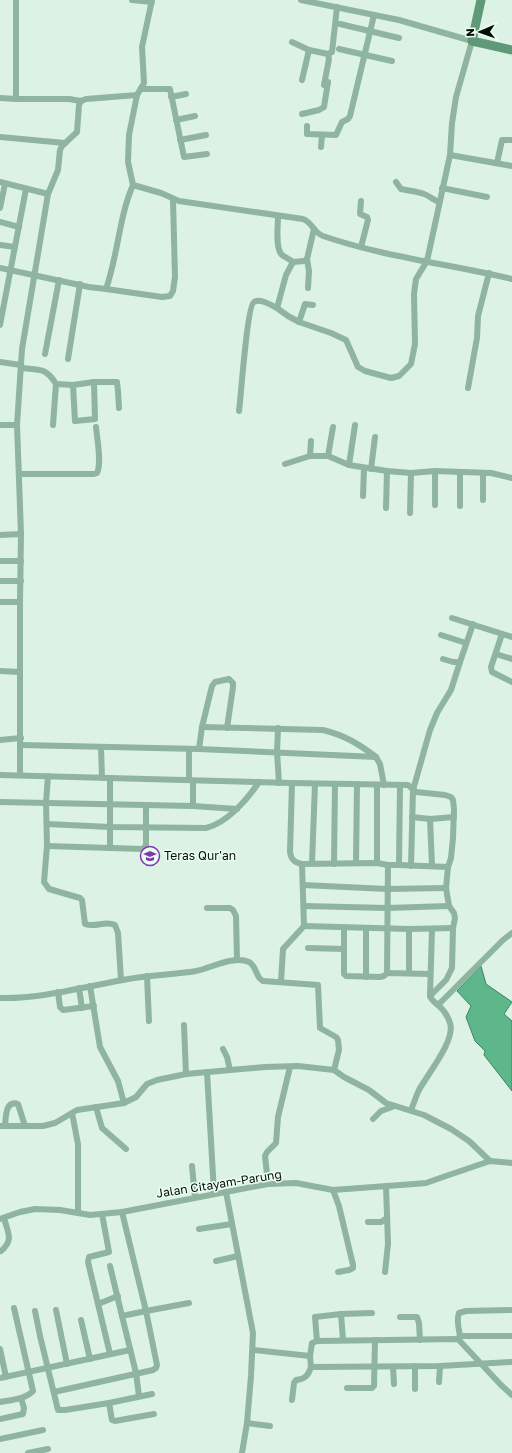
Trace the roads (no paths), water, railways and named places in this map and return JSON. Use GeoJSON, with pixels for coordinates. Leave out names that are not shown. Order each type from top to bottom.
{"type":"FeatureCollection","features":[{"type":"Feature","properties":{"kind":"street"},"geometry":{"type":"LineString","coordinates":[[16,0],[16,99]]}},
{"type":"Feature","properties":{"kind":"street"},"geometry":{"type":"LineString","coordinates":[[132,0],[152,1],[142,47],[144,79],[141,89],[137,95],[128,145],[128,162],[136,187],[161,194],[174,200],[306,220],[321,236],[361,247],[512,279]]}},
{"type":"Feature","properties":{"kind":"street"},"geometry":{"type":"LineString","coordinates":[[301,0],[399,20],[472,41],[512,50]]}},
{"type":"Feature","properties":{"kind":"street"},"geometry":{"type":"LineString","coordinates":[[239,411],[245,343],[250,308],[252,303],[255,301],[277,308],[299,322],[346,340],[358,367],[365,371],[391,378],[399,376],[411,364],[415,344],[414,294],[416,279],[426,261],[450,155],[452,123],[456,97],[472,41],[481,0]]}},
{"type":"Feature","properties":{"kind":"street"},"geometry":{"type":"LineString","coordinates":[[324,85],[337,7]]}},
{"type":"Feature","properties":{"kind":"street"},"geometry":{"type":"LineString","coordinates":[[307,126],[307,134],[336,135],[342,122],[350,116],[374,15]]}},
{"type":"Feature","properties":{"kind":"street"},"geometry":{"type":"LineString","coordinates":[[340,24],[399,38]]}},
{"type":"Feature","properties":{"kind":"street"},"geometry":{"type":"LineString","coordinates":[[292,42],[309,50],[330,53]]}},
{"type":"Feature","properties":{"kind":"street"},"geometry":{"type":"LineString","coordinates":[[339,49],[392,61]]}},
{"type":"Feature","properties":{"kind":"street"},"geometry":{"type":"LineString","coordinates":[[302,80],[309,50]]}},
{"type":"Feature","properties":{"kind":"street"},"geometry":{"type":"LineString","coordinates":[[302,114],[319,110],[324,107],[330,53]]}},
{"type":"Feature","properties":{"kind":"street"},"geometry":{"type":"LineString","coordinates":[[141,89],[170,90],[185,158],[207,154]]}},
{"type":"Feature","properties":{"kind":"street"},"geometry":{"type":"LineString","coordinates":[[171,96],[186,94]]}},
{"type":"Feature","properties":{"kind":"street"},"geometry":{"type":"LineString","coordinates":[[0,98],[69,99],[81,101],[86,99],[137,95]]}},
{"type":"Feature","properties":{"kind":"street"},"geometry":{"type":"LineString","coordinates":[[20,775],[21,534],[20,474],[17,425],[22,349],[48,194],[58,170],[60,150],[77,132],[78,105],[81,101]]}},
{"type":"Feature","properties":{"kind":"street"},"geometry":{"type":"LineString","coordinates":[[176,120],[195,116]]}},
{"type":"Feature","properties":{"kind":"street"},"geometry":{"type":"LineString","coordinates":[[321,147],[322,134]]}},
{"type":"Feature","properties":{"kind":"street"},"geometry":{"type":"LineString","coordinates":[[180,140],[206,135]]}},
{"type":"Feature","properties":{"kind":"street"},"geometry":{"type":"LineString","coordinates":[[0,138],[65,143]]}},
{"type":"Feature","properties":{"kind":"street"},"geometry":{"type":"LineString","coordinates":[[496,163],[502,140],[512,140]]}},
{"type":"Feature","properties":{"kind":"street"},"geometry":{"type":"LineString","coordinates":[[450,155],[512,166]]}},
{"type":"Feature","properties":{"kind":"street"},"geometry":{"type":"LineString","coordinates":[[396,182],[401,189],[423,193],[439,202]]}},
{"type":"Feature","properties":{"kind":"street"},"geometry":{"type":"LineString","coordinates":[[0,208],[3,183],[48,194]]}},
{"type":"Feature","properties":{"kind":"street"},"geometry":{"type":"LineString","coordinates":[[106,289],[119,240],[125,207],[134,184]]}},
{"type":"Feature","properties":{"kind":"street"},"geometry":{"type":"LineString","coordinates":[[442,188],[487,197]]}},
{"type":"Feature","properties":{"kind":"street"},"geometry":{"type":"LineString","coordinates":[[0,324],[3,292],[15,247],[26,189]]}},
{"type":"Feature","properties":{"kind":"street"},"geometry":{"type":"LineString","coordinates":[[0,268],[34,274],[89,287],[162,297],[170,296],[173,291],[175,277],[174,200]]}},
{"type":"Feature","properties":{"kind":"street"},"geometry":{"type":"LineString","coordinates":[[361,201],[360,214],[367,218],[368,222],[361,247]]}},
{"type":"Feature","properties":{"kind":"street"},"geometry":{"type":"LineString","coordinates":[[278,216],[278,244],[281,254],[293,262],[307,259]]}},
{"type":"Feature","properties":{"kind":"street"},"geometry":{"type":"LineString","coordinates":[[0,222],[19,226]]}},
{"type":"Feature","properties":{"kind":"street"},"geometry":{"type":"LineString","coordinates":[[308,288],[309,271],[307,259],[314,229]]}},
{"type":"Feature","properties":{"kind":"street"},"geometry":{"type":"LineString","coordinates":[[0,245],[15,247]]}},
{"type":"Feature","properties":{"kind":"street"},"geometry":{"type":"LineString","coordinates":[[277,308],[286,275],[293,262]]}},
{"type":"Feature","properties":{"kind":"street"},"geometry":{"type":"LineString","coordinates":[[468,388],[477,338],[478,316],[489,273]]}},
{"type":"Feature","properties":{"kind":"street"},"geometry":{"type":"LineString","coordinates":[[45,354],[59,280]]}},
{"type":"Feature","properties":{"kind":"street"},"geometry":{"type":"LineString","coordinates":[[68,359],[80,284]]}},
{"type":"Feature","properties":{"kind":"street"},"geometry":{"type":"LineString","coordinates":[[299,322],[305,304],[313,305]]}},
{"type":"Feature","properties":{"kind":"street"},"geometry":{"type":"LineString","coordinates":[[0,362],[43,370],[51,376],[56,384],[53,425]]}},
{"type":"Feature","properties":{"kind":"street"},"geometry":{"type":"LineString","coordinates":[[56,384],[73,385],[94,382],[117,382],[119,408]]}},
{"type":"Feature","properties":{"kind":"street"},"geometry":{"type":"LineString","coordinates":[[73,385],[76,421],[95,419],[94,382]]}},
{"type":"Feature","properties":{"kind":"street"},"geometry":{"type":"LineString","coordinates":[[0,425],[17,425]]}},
{"type":"Feature","properties":{"kind":"street"},"geometry":{"type":"LineString","coordinates":[[349,465],[355,425]]}},
{"type":"Feature","properties":{"kind":"street"},"geometry":{"type":"LineString","coordinates":[[20,474],[97,473],[99,468],[99,452],[96,427]]}},
{"type":"Feature","properties":{"kind":"street"},"geometry":{"type":"LineString","coordinates":[[328,456],[332,427]]}},
{"type":"Feature","properties":{"kind":"street"},"geometry":{"type":"LineString","coordinates":[[371,469],[375,437]]}},
{"type":"Feature","properties":{"kind":"street"},"geometry":{"type":"LineString","coordinates":[[310,456],[311,440]]}},
{"type":"Feature","properties":{"kind":"street"},"geometry":{"type":"LineString","coordinates":[[286,464],[310,456],[328,456],[349,465],[371,469],[411,473],[435,471],[491,473],[512,478]]}},
{"type":"Feature","properties":{"kind":"street"},"geometry":{"type":"LineString","coordinates":[[363,496],[364,468]]}},
{"type":"Feature","properties":{"kind":"street"},"geometry":{"type":"LineString","coordinates":[[386,508],[388,471]]}},
{"type":"Feature","properties":{"kind":"street"},"geometry":{"type":"LineString","coordinates":[[435,471],[435,504]]}},
{"type":"Feature","properties":{"kind":"street"},"geometry":{"type":"LineString","coordinates":[[460,472],[460,506]]}},
{"type":"Feature","properties":{"kind":"street"},"geometry":{"type":"LineString","coordinates":[[410,513],[411,473]]}},
{"type":"Feature","properties":{"kind":"street"},"geometry":{"type":"LineString","coordinates":[[482,500],[483,473]]}},
{"type":"Feature","properties":{"kind":"street"},"geometry":{"type":"LineString","coordinates":[[0,535],[21,534]]}},
{"type":"Feature","properties":{"kind":"street"},"geometry":{"type":"LineString","coordinates":[[0,561],[21,561]]}},
{"type":"Feature","properties":{"kind":"street"},"geometry":{"type":"LineString","coordinates":[[0,581],[21,581]]}},
{"type":"Feature","properties":{"kind":"street"},"geometry":{"type":"LineString","coordinates":[[0,602],[20,602]]}},
{"type":"Feature","properties":{"kind":"street"},"geometry":{"type":"LineString","coordinates":[[452,618],[512,637]]}},
{"type":"Feature","properties":{"kind":"street"},"geometry":{"type":"LineString","coordinates":[[411,866],[413,790],[430,730],[437,713],[451,690],[473,624]]}},
{"type":"Feature","properties":{"kind":"street"},"geometry":{"type":"LineString","coordinates":[[502,634],[491,667],[492,672],[512,682]]}},
{"type":"Feature","properties":{"kind":"street"},"geometry":{"type":"LineString","coordinates":[[441,635],[466,643]]}},
{"type":"Feature","properties":{"kind":"street"},"geometry":{"type":"LineString","coordinates":[[496,654],[512,659]]}},
{"type":"Feature","properties":{"kind":"street"},"geometry":{"type":"LineString","coordinates":[[443,659],[453,662],[460,662]]}},
{"type":"Feature","properties":{"kind":"street"},"geometry":{"type":"LineString","coordinates":[[0,671],[20,672]]}},
{"type":"Feature","properties":{"kind":"street"},"geometry":{"type":"LineString","coordinates":[[199,749],[202,727],[212,686],[215,682],[229,679],[233,683],[233,687],[227,728]]}},
{"type":"Feature","properties":{"kind":"street"},"geometry":{"type":"LineString","coordinates":[[202,727],[324,730],[359,744],[376,757],[380,764],[381,785],[377,863]]}},
{"type":"Feature","properties":{"kind":"street"},"geometry":{"type":"LineString","coordinates":[[278,728],[277,752],[279,783]]}},
{"type":"Feature","properties":{"kind":"street"},"geometry":{"type":"LineString","coordinates":[[0,740],[101,747],[189,750],[199,749],[376,757]]}},
{"type":"Feature","properties":{"kind":"street"},"geometry":{"type":"LineString","coordinates":[[101,747],[102,778]]}},
{"type":"Feature","properties":{"kind":"street"},"geometry":{"type":"LineString","coordinates":[[189,750],[193,806]]}},
{"type":"Feature","properties":{"kind":"street"},"geometry":{"type":"LineString","coordinates":[[0,775],[191,781],[408,785],[413,790],[424,794],[449,795],[453,800],[454,817],[446,888],[449,906],[454,913],[455,918],[453,928],[452,971],[444,983],[430,996]]}},
{"type":"Feature","properties":{"kind":"street"},"geometry":{"type":"LineString","coordinates":[[48,776],[46,802],[47,846],[44,882],[49,889],[80,898],[82,900],[85,924],[91,925],[108,922],[117,927],[121,980]]}},
{"type":"Feature","properties":{"kind":"street"},"geometry":{"type":"LineString","coordinates":[[110,778],[110,848]]}},
{"type":"Feature","properties":{"kind":"street"},"geometry":{"type":"LineString","coordinates":[[47,824],[110,827],[206,828],[212,826],[237,809],[259,782]]}},
{"type":"Feature","properties":{"kind":"street"},"geometry":{"type":"LineString","coordinates":[[292,783],[290,852],[296,863],[377,863],[411,866],[448,866]]}},
{"type":"Feature","properties":{"kind":"street"},"geometry":{"type":"LineString","coordinates":[[312,864],[315,784]]}},
{"type":"Feature","properties":{"kind":"street"},"geometry":{"type":"LineString","coordinates":[[334,864],[335,784]]}},
{"type":"Feature","properties":{"kind":"street"},"geometry":{"type":"LineString","coordinates":[[356,863],[358,785]]}},
{"type":"Feature","properties":{"kind":"street"},"geometry":{"type":"LineString","coordinates":[[399,865],[400,785]]}},
{"type":"Feature","properties":{"kind":"street"},"geometry":{"type":"LineString","coordinates":[[0,802],[193,806],[237,809]]}},
{"type":"Feature","properties":{"kind":"street"},"geometry":{"type":"LineString","coordinates":[[47,846],[143,848],[146,845],[146,806]]}},
{"type":"Feature","properties":{"kind":"street"},"geometry":{"type":"LineString","coordinates":[[412,817],[430,819],[454,817]]}},
{"type":"Feature","properties":{"kind":"street"},"geometry":{"type":"LineString","coordinates":[[430,819],[432,866]]}},
{"type":"Feature","properties":{"kind":"street"},"geometry":{"type":"LineString","coordinates":[[281,982],[283,949],[304,926],[302,864]]}},
{"type":"Feature","properties":{"kind":"street"},"geometry":{"type":"LineString","coordinates":[[387,973],[388,865]]}},
{"type":"Feature","properties":{"kind":"street"},"geometry":{"type":"LineString","coordinates":[[303,885],[387,889],[446,888]]}},
{"type":"Feature","properties":{"kind":"street"},"geometry":{"type":"LineString","coordinates":[[304,906],[387,908],[449,906]]}},
{"type":"Feature","properties":{"kind":"street"},"geometry":{"type":"LineString","coordinates":[[207,908],[230,908],[233,910],[236,916],[238,960]]}},
{"type":"Feature","properties":{"kind":"street"},"geometry":{"type":"LineString","coordinates":[[304,926],[409,930],[453,928]]}},
{"type":"Feature","properties":{"kind":"street"},"geometry":{"type":"LineString","coordinates":[[344,928],[345,975],[349,977],[380,977],[387,973],[430,974]]}},
{"type":"Feature","properties":{"kind":"street"},"geometry":{"type":"LineString","coordinates":[[366,928],[366,977]]}},
{"type":"Feature","properties":{"kind":"street"},"geometry":{"type":"LineString","coordinates":[[412,1110],[420,1089],[450,1039],[451,1032],[450,1022],[430,996],[432,929]]}},
{"type":"Feature","properties":{"kind":"street"},"geometry":{"type":"LineString","coordinates":[[409,930],[409,973]]}},
{"type":"Feature","properties":{"kind":"street"},"geometry":{"type":"LineString","coordinates":[[438,1005],[503,940],[512,933]]}},
{"type":"Feature","properties":{"kind":"street"},"geometry":{"type":"LineString","coordinates":[[308,948],[344,949]]}},
{"type":"Feature","properties":{"kind":"street"},"geometry":{"type":"LineString","coordinates":[[0,998],[25,997],[121,980],[198,970],[223,962],[238,960],[251,963],[260,980],[263,982],[318,985],[320,1028],[336,1037],[339,1044],[334,1070]]}},
{"type":"Feature","properties":{"kind":"street"},"geometry":{"type":"LineString","coordinates":[[147,976],[149,1021]]}},
{"type":"Feature","properties":{"kind":"street"},"geometry":{"type":"LineString","coordinates":[[90,986],[100,1047],[118,1081],[124,1103]]}},
{"type":"Feature","properties":{"kind":"street"},"geometry":{"type":"LineString","coordinates":[[79,988],[82,1008]]}},
{"type":"Feature","properties":{"kind":"street"},"geometry":{"type":"LineString","coordinates":[[58,992],[62,1009],[94,1006]]}},
{"type":"Feature","properties":{"kind":"street"},"geometry":{"type":"LineString","coordinates":[[184,1025],[186,1074]]}},
{"type":"Feature","properties":{"kind":"street"},"geometry":{"type":"LineString","coordinates":[[223,1049],[227,1057],[230,1070]]}},
{"type":"Feature","properties":{"kind":"street"},"geometry":{"type":"LineString","coordinates":[[268,1184],[265,1156],[276,1143],[280,1110],[290,1067]]}},
{"type":"Feature","properties":{"kind":"street"},"geometry":{"type":"LineString","coordinates":[[25,1126],[18,1104],[11,1104],[7,1108],[2,1126],[25,1126],[51,1124],[77,1110],[124,1103],[136,1097],[150,1082],[186,1074],[290,1067],[334,1070],[369,1090],[386,1103],[412,1110],[451,1129],[469,1141],[490,1161]]}},
{"type":"Feature","properties":{"kind":"street"},"geometry":{"type":"LineString","coordinates":[[207,1072],[214,1193]]}},
{"type":"Feature","properties":{"kind":"street"},"geometry":{"type":"LineString","coordinates":[[374,1118],[381,1111],[395,1106]]}},
{"type":"Feature","properties":{"kind":"street"},"geometry":{"type":"LineString","coordinates":[[96,1107],[102,1128],[126,1149]]}},
{"type":"Feature","properties":{"kind":"street"},"geometry":{"type":"LineString","coordinates":[[72,1113],[78,1144],[78,1213]]}},
{"type":"Feature","properties":{"kind":"street","name":"Jalan Citayam-Parung"},"geometry":{"type":"LineString","coordinates":[[2,1219],[20,1212],[35,1209],[60,1210],[90,1215],[122,1212],[214,1193],[268,1184],[296,1183],[332,1190],[426,1182],[490,1161],[512,1163]]}},
{"type":"Feature","properties":{"kind":"street"},"geometry":{"type":"LineString","coordinates":[[192,1166],[195,1197]]}},
{"type":"Feature","properties":{"kind":"street"},"geometry":{"type":"LineString","coordinates":[[385,1272],[388,1244],[386,1186]]}},
{"type":"Feature","properties":{"kind":"street"},"geometry":{"type":"LineString","coordinates":[[332,1190],[339,1206],[353,1265],[353,1268],[349,1270],[338,1272]]}},
{"type":"Feature","properties":{"kind":"street"},"geometry":{"type":"LineString","coordinates":[[226,1192],[252,1324],[253,1350],[247,1423],[242,1453]]}},
{"type":"Feature","properties":{"kind":"street"},"geometry":{"type":"LineString","coordinates":[[54,1392],[153,1370],[156,1368],[157,1365],[146,1311],[122,1212]]}},
{"type":"Feature","properties":{"kind":"street"},"geometry":{"type":"LineString","coordinates":[[102,1214],[109,1252],[89,1257],[88,1262],[110,1354]]}},
{"type":"Feature","properties":{"kind":"street"},"geometry":{"type":"LineString","coordinates":[[368,1222],[381,1222],[387,1218]]}},
{"type":"Feature","properties":{"kind":"street"},"geometry":{"type":"LineString","coordinates":[[1,1251],[8,1244],[9,1240],[2,1219]]}},
{"type":"Feature","properties":{"kind":"street"},"geometry":{"type":"LineString","coordinates":[[199,1229],[232,1224]]}},
{"type":"Feature","properties":{"kind":"street"},"geometry":{"type":"LineString","coordinates":[[216,1260],[238,1256]]}},
{"type":"Feature","properties":{"kind":"street"},"geometry":{"type":"LineString","coordinates":[[110,1266],[136,1373],[139,1396]]}},
{"type":"Feature","properties":{"kind":"street"},"geometry":{"type":"LineString","coordinates":[[98,1304],[118,1296]]}},
{"type":"Feature","properties":{"kind":"street"},"geometry":{"type":"LineString","coordinates":[[122,1316],[189,1303]]}},
{"type":"Feature","properties":{"kind":"street"},"geometry":{"type":"LineString","coordinates":[[0,1402],[21,1398],[32,1393],[33,1391],[14,1308]]}},
{"type":"Feature","properties":{"kind":"street"},"geometry":{"type":"LineString","coordinates":[[56,1310],[67,1364]]}},
{"type":"Feature","properties":{"kind":"street"},"geometry":{"type":"LineString","coordinates":[[512,1310],[466,1311],[459,1313],[457,1321],[459,1338],[501,1385],[512,1395]]}},
{"type":"Feature","properties":{"kind":"street"},"geometry":{"type":"LineString","coordinates":[[35,1311],[47,1368],[58,1410],[61,1411],[109,1403],[152,1394]]}},
{"type":"Feature","properties":{"kind":"street"},"geometry":{"type":"LineString","coordinates":[[317,1341],[315,1316],[372,1313]]}},
{"type":"Feature","properties":{"kind":"street"},"geometry":{"type":"LineString","coordinates":[[341,1314],[343,1340]]}},
{"type":"Feature","properties":{"kind":"street"},"geometry":{"type":"LineString","coordinates":[[400,1317],[417,1317],[420,1323],[420,1340]]}},
{"type":"Feature","properties":{"kind":"street"},"geometry":{"type":"LineString","coordinates":[[81,1320],[90,1359]]}},
{"type":"Feature","properties":{"kind":"street"},"geometry":{"type":"LineString","coordinates":[[292,1400],[294,1383],[296,1380],[302,1379],[308,1375],[311,1367],[310,1345],[317,1341],[420,1340],[512,1336]]}},
{"type":"Feature","properties":{"kind":"street"},"geometry":{"type":"LineString","coordinates":[[347,1388],[373,1387],[375,1340]]}},
{"type":"Feature","properties":{"kind":"street"},"geometry":{"type":"LineString","coordinates":[[0,1353],[3,1378],[130,1350]]}},
{"type":"Feature","properties":{"kind":"street"},"geometry":{"type":"LineString","coordinates":[[253,1350],[310,1356]]}},
{"type":"Feature","properties":{"kind":"street"},"geometry":{"type":"LineString","coordinates":[[311,1367],[440,1366],[480,1362],[512,1362]]}},
{"type":"Feature","properties":{"kind":"street"},"geometry":{"type":"LineString","coordinates":[[414,1389],[415,1366]]}},
{"type":"Feature","properties":{"kind":"street"},"geometry":{"type":"LineString","coordinates":[[439,1382],[440,1366]]}},
{"type":"Feature","properties":{"kind":"street"},"geometry":{"type":"LineString","coordinates":[[394,1367],[394,1384]]}},
{"type":"Feature","properties":{"kind":"street"},"geometry":{"type":"LineString","coordinates":[[0,1419],[23,1414],[24,1408],[21,1398]]}},
{"type":"Feature","properties":{"kind":"street"},"geometry":{"type":"LineString","coordinates":[[109,1403],[112,1420],[115,1421],[154,1414]]}},
{"type":"Feature","properties":{"kind":"street"},"geometry":{"type":"LineString","coordinates":[[247,1423],[270,1426]]}},
{"type":"Feature","properties":{"kind":"street"},"geometry":{"type":"LineString","coordinates":[[0,1439],[43,1430]]}},
{"type":"Feature","properties":{"kind":"street"},"geometry":{"type":"LineString","coordinates":[[28,1453],[48,1449]]}},
{"type":"Feature","properties":{"kind":"place","name":"Teras Qur'an"},"geometry":{"type":"Point","coordinates":[150,856]}}]}
